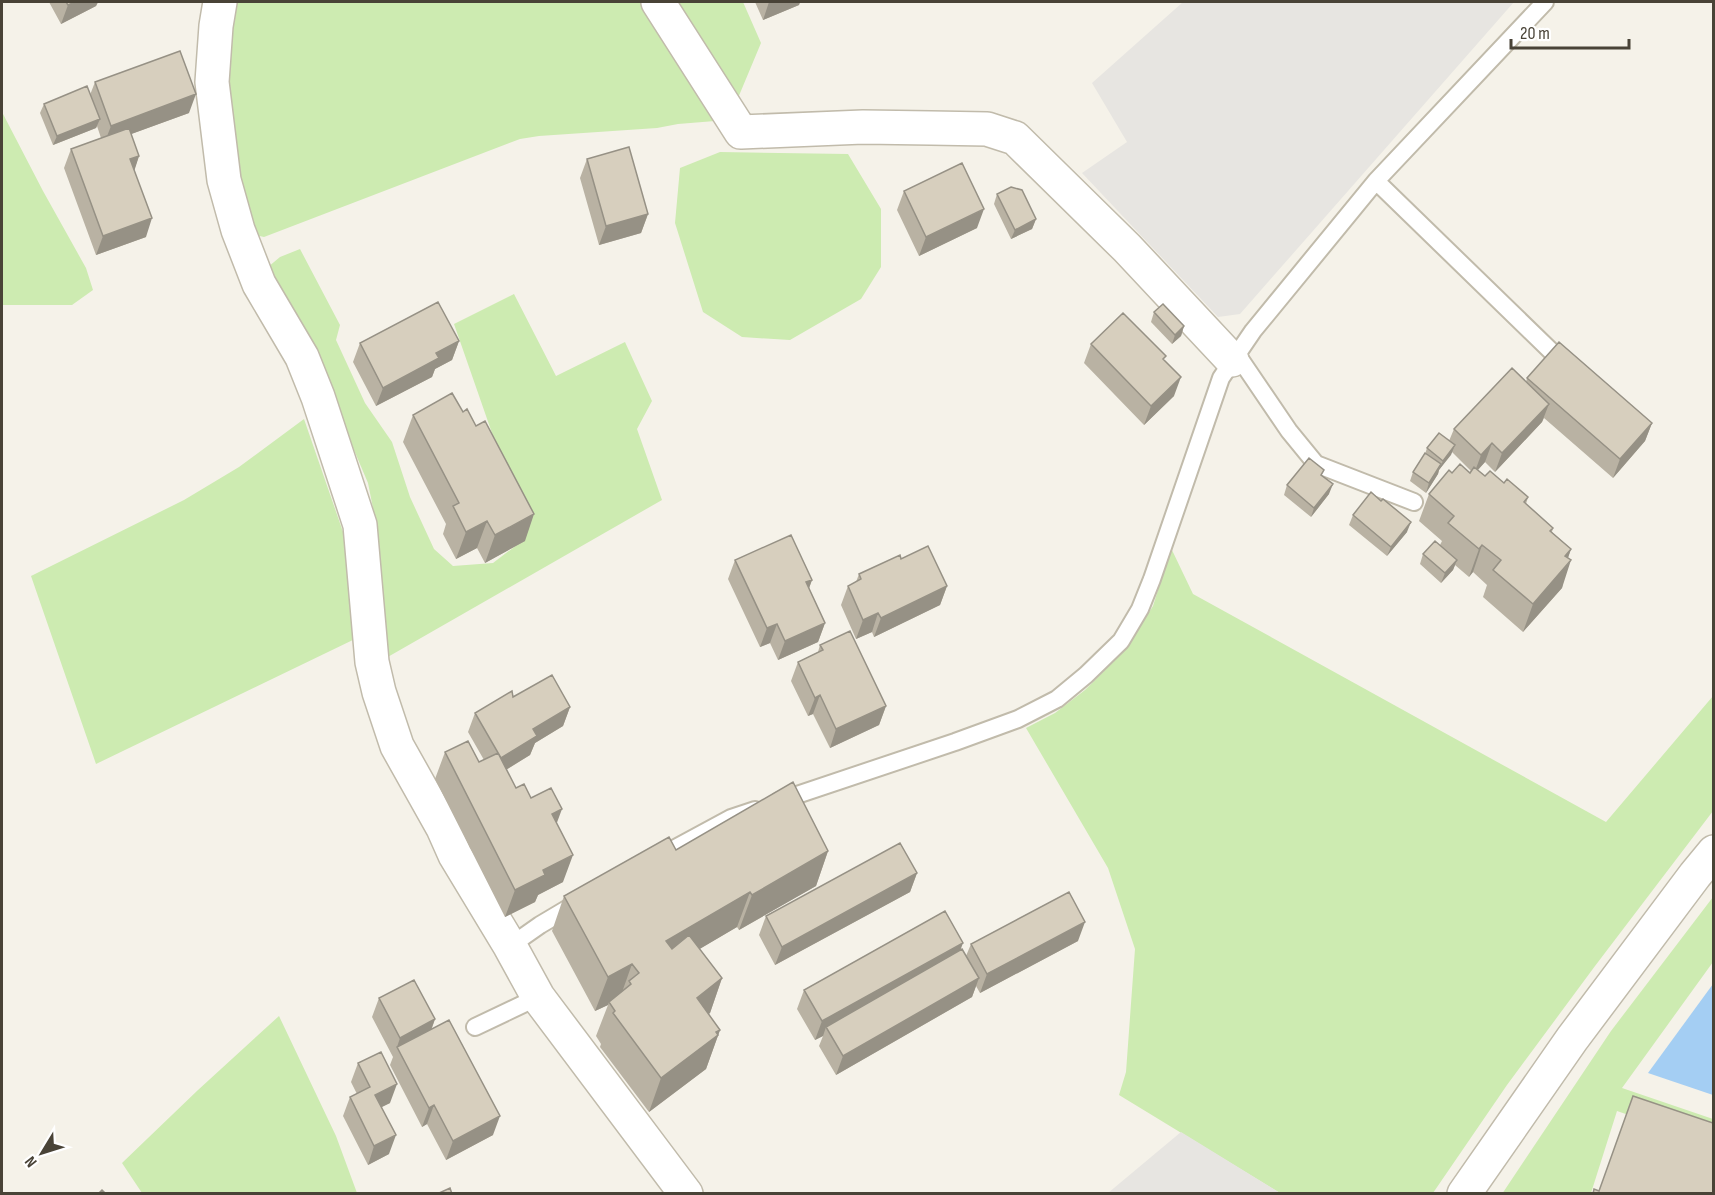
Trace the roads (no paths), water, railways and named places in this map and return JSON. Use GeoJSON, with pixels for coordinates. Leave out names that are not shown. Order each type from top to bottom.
{"type":"FeatureCollection","features":[{"type":"Feature","properties":{"kind":"street"},"geometry":{"type":"LineString","coordinates":[[220,2],[212,82],[224,180],[238,230],[259,284],[302,357],[314,387],[357,514],[372,662],[379,692],[397,746],[443,828],[455,855],[538,997],[686,1194]]}},
{"type":"Feature","properties":{"kind":"street"},"geometry":{"type":"LineString","coordinates":[[658,2],[741,132],[863,127],[987,129],[1015,138],[1234,357]]}},
{"type":"Feature","properties":{"kind":"street"},"geometry":{"type":"LineString","coordinates":[[1464,1194],[1572,1039],[1713,852]]}},
{"type":"Feature","properties":{"kind":"lane"},"geometry":{"type":"LineString","coordinates":[[643,866],[730,818],[1018,719],[1057,699],[1086,675],[1121,641],[1140,609],[1221,378],[1234,357],[1376,181],[1545,2]]}},
{"type":"Feature","properties":{"kind":"lane"},"geometry":{"type":"LineString","coordinates":[[1376,181],[1552,352]]}},
{"type":"Feature","properties":{"kind":"lane"},"geometry":{"type":"LineString","coordinates":[[1234,357],[1288,431],[1316,464],[1414,502]]}},
{"type":"Feature","properties":{"kind":"lane"},"geometry":{"type":"LineString","coordinates":[[510,946],[540,925],[595,893]]}},
{"type":"Feature","properties":{"kind":"lane"},"geometry":{"type":"LineString","coordinates":[[475,1027],[538,997]]}},
{"type":"Feature","properties":{"kind":"water"},"geometry":{"type":"Polygon","coordinates":[[[1713,984],[1713,1095],[1648,1073],[1713,984]]]}}]}
